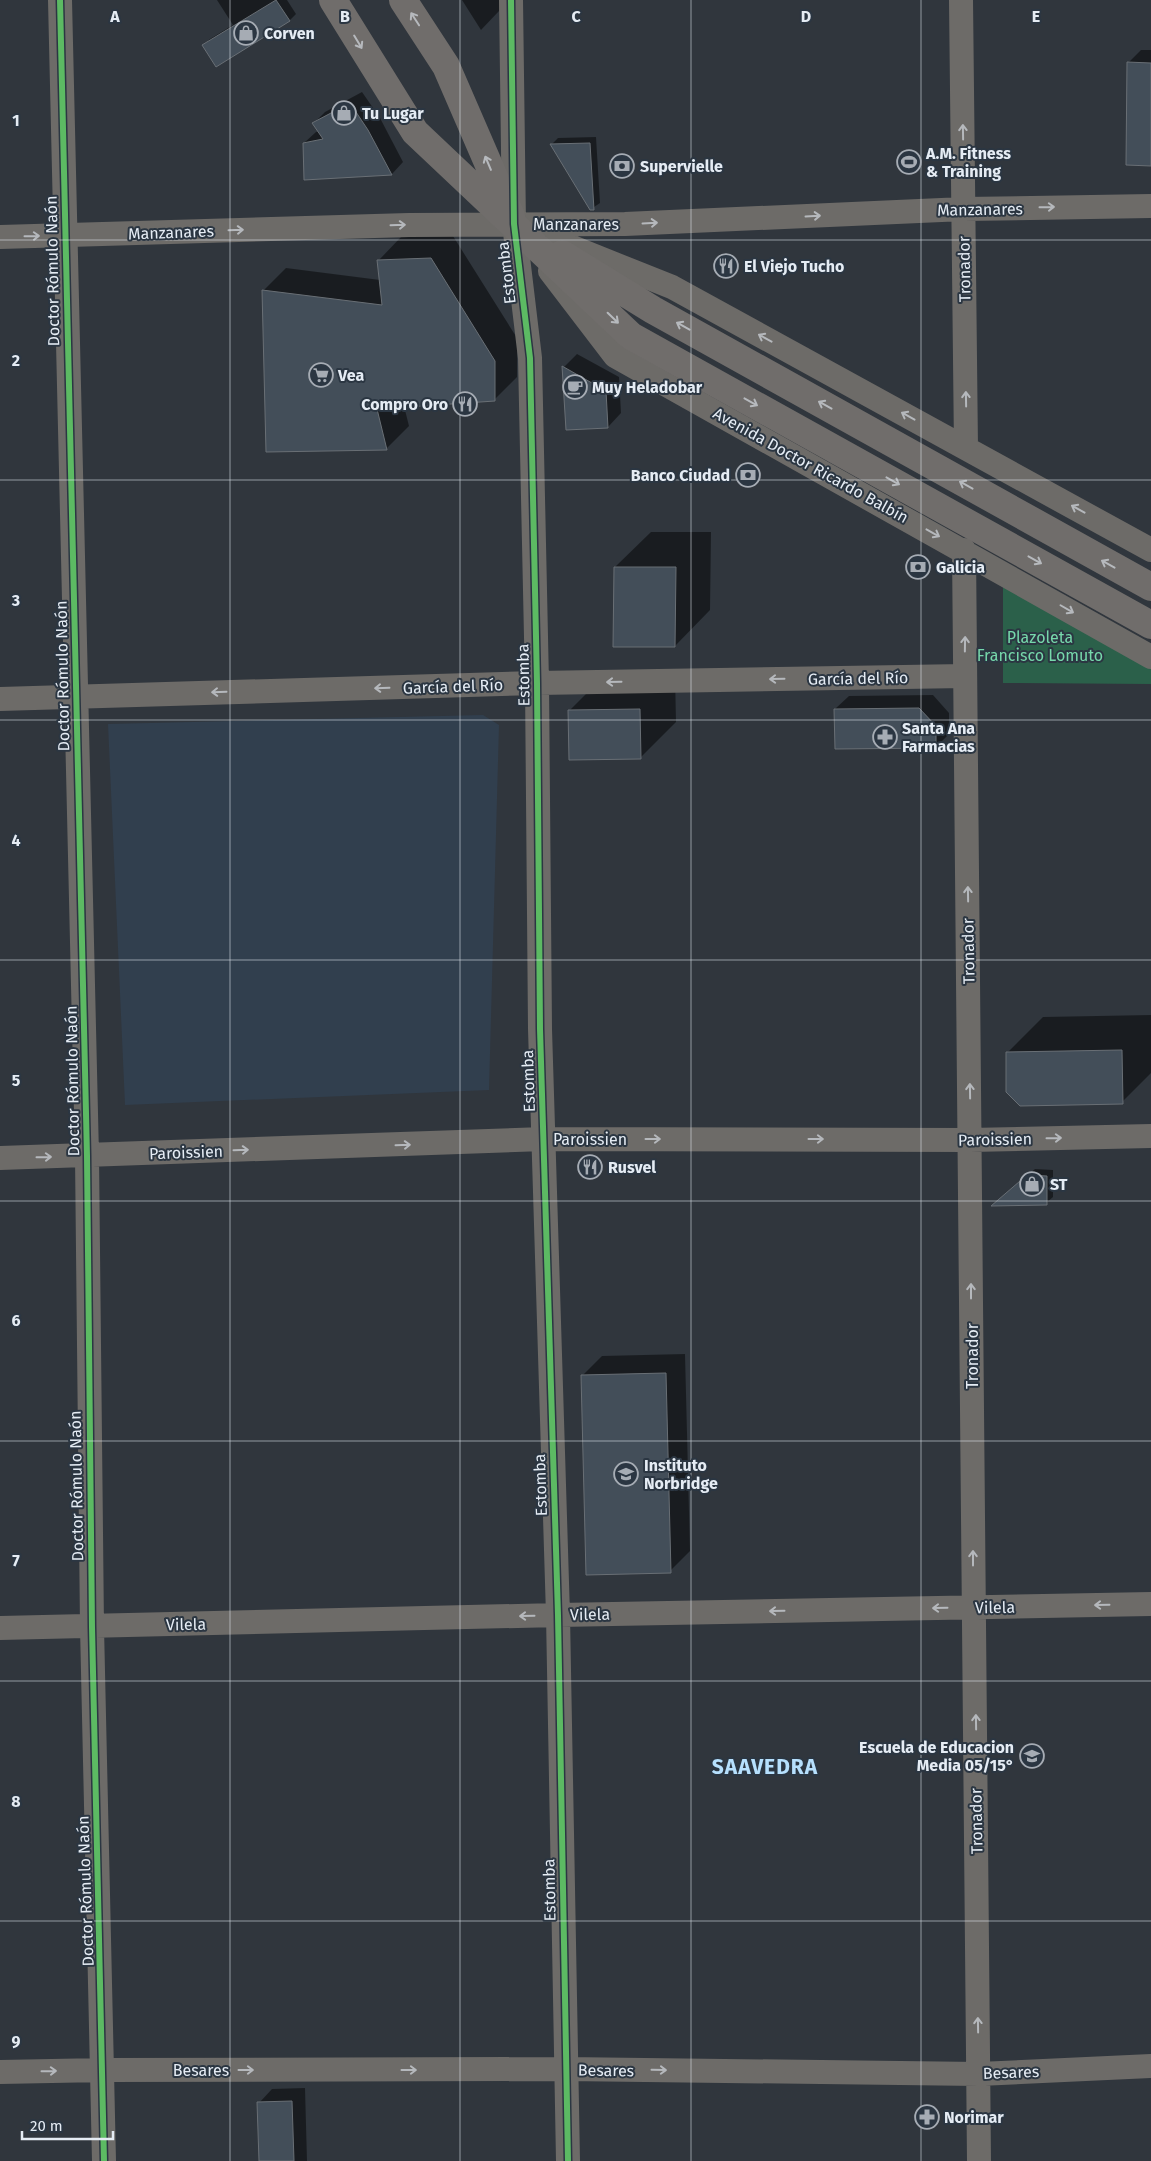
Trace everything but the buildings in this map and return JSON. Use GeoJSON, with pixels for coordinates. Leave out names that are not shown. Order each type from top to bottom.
{"type":"FeatureCollection","features":[{"type":"Feature","properties":{"kind":"main road","name":"Avenida Doctor Ricardo Balbín"},"geometry":{"type":"LineString","coordinates":[[333,0],[414,132],[514,224]]}},
{"type":"Feature","properties":{"kind":"main road","name":"Avenida Doctor Ricardo Balbín"},"geometry":{"type":"LineString","coordinates":[[402,0],[446,66],[514,224]]}},
{"type":"Feature","properties":{"kind":"main road"},"geometry":{"type":"LineString","coordinates":[[514,224],[653,310],[1151,587]]}},
{"type":"Feature","properties":{"kind":"main road"},"geometry":{"type":"LineString","coordinates":[[514,224],[631,336],[1151,625]]}},
{"type":"Feature","properties":{"kind":"street","name":"Doctor Rómulo Naón"},"geometry":{"type":"LineString","coordinates":[[60,0],[87,1156],[92,1627],[104,2161]]}},
{"type":"Feature","properties":{"kind":"street","name":"Estomba"},"geometry":{"type":"LineString","coordinates":[[511,0],[514,224],[530,358],[537,684],[540,1029],[558,1615],[568,2161]]}},
{"type":"Feature","properties":{"kind":"street","name":"Tronador"},"geometry":{"type":"LineString","coordinates":[[961,0],[966,448]]}},
{"type":"Feature","properties":{"kind":"street","name":"Manzanares"},"geometry":{"type":"LineString","coordinates":[[0,237],[409,225],[625,224],[964,209],[1151,206]]}},
{"type":"Feature","properties":{"kind":"street","name":"Avenida Doctor Ricardo Balbín"},"geometry":{"type":"LineString","coordinates":[[514,224],[672,287],[1151,550]]}},
{"type":"Feature","properties":{"kind":"street","name":"Avenida Doctor Ricardo Balbín"},"geometry":{"type":"LineString","coordinates":[[514,224],[615,356],[964,550],[1151,657]]}},
{"type":"Feature","properties":{"kind":"street","name":"Tronador"},"geometry":{"type":"LineString","coordinates":[[964,550],[979,2161]]}},
{"type":"Feature","properties":{"kind":"street","name":"García del Río"},"geometry":{"type":"LineString","coordinates":[[0,699],[537,684],[966,676]]}},
{"type":"Feature","properties":{"kind":"street","name":"Paroissien"},"geometry":{"type":"LineString","coordinates":[[0,1158],[544,1139],[970,1140],[1151,1136]]}},
{"type":"Feature","properties":{"kind":"street","name":"Vilela"},"geometry":{"type":"LineString","coordinates":[[0,1628],[1151,1604]]}},
{"type":"Feature","properties":{"kind":"street","name":"Besares"},"geometry":{"type":"LineString","coordinates":[[0,2072],[566,2069],[979,2074],[1151,2066]]}},
{"type":"Feature","properties":{"kind":"shaded area"},"geometry":{"type":"Polygon","coordinates":[[[483,715],[499,725],[489,1090],[125,1105],[108,724],[483,715]]]}},
{"type":"Feature","properties":{"kind":"green space","name":"Plazoleta Francisco Lomuto"},"geometry":{"type":"Polygon","coordinates":[[[1003,584],[1151,665],[1151,684],[1003,683],[1003,584]]]}},
{"type":"Feature","properties":{"kind":"cycle path"},"geometry":{"type":"LineString","coordinates":[[60,0],[87,1156],[92,1627],[104,2161]]}},
{"type":"Feature","properties":{"kind":"cycle path"},"geometry":{"type":"LineString","coordinates":[[511,0],[514,224],[530,358],[537,683],[540,1029],[558,1615],[568,2161]]}},
{"type":"Feature","properties":{"kind":"place","name":"Corven"},"geometry":{"type":"Point","coordinates":[246,33]}},
{"type":"Feature","properties":{"kind":"place","name":"Tu Lugar"},"geometry":{"type":"Point","coordinates":[344,113]}},
{"type":"Feature","properties":{"kind":"place","name":"A.M. Fitness & Training"},"geometry":{"type":"Point","coordinates":[909,162]}},
{"type":"Feature","properties":{"kind":"place","name":"Supervielle"},"geometry":{"type":"Point","coordinates":[622,166]}},
{"type":"Feature","properties":{"kind":"place","name":"El Viejo Tucho"},"geometry":{"type":"Point","coordinates":[726,266]}},
{"type":"Feature","properties":{"kind":"place","name":"Vea"},"geometry":{"type":"Point","coordinates":[321,375]}},
{"type":"Feature","properties":{"kind":"place","name":"Muy Heladobar"},"geometry":{"type":"Point","coordinates":[575,387]}},
{"type":"Feature","properties":{"kind":"place","name":"Compro Oro"},"geometry":{"type":"Point","coordinates":[465,404]}},
{"type":"Feature","properties":{"kind":"place","name":"Banco Ciudad"},"geometry":{"type":"Point","coordinates":[748,475]}},
{"type":"Feature","properties":{"kind":"place","name":"Galicia"},"geometry":{"type":"Point","coordinates":[918,567]}},
{"type":"Feature","properties":{"kind":"place","name":"Santa Ana Farmacias"},"geometry":{"type":"Point","coordinates":[885,737]}},
{"type":"Feature","properties":{"kind":"place","name":"Rusvel"},"geometry":{"type":"Point","coordinates":[590,1167]}},
{"type":"Feature","properties":{"kind":"place","name":"ST"},"geometry":{"type":"Point","coordinates":[1032,1184]}},
{"type":"Feature","properties":{"kind":"place","name":"Instituto Norbridge"},"geometry":{"type":"Point","coordinates":[626,1474]}},
{"type":"Feature","properties":{"kind":"place","name":"Escuela de Educacion Media 05/15°"},"geometry":{"type":"Point","coordinates":[1032,1756]}},
{"type":"Feature","properties":{"kind":"place","name":"Norimar"},"geometry":{"type":"Point","coordinates":[927,2117]}},
{"type":"Feature","properties":{"kind":"district","name":"SAAVEDRA"},"geometry":{"type":"Point","coordinates":[765,1767]}}]}
